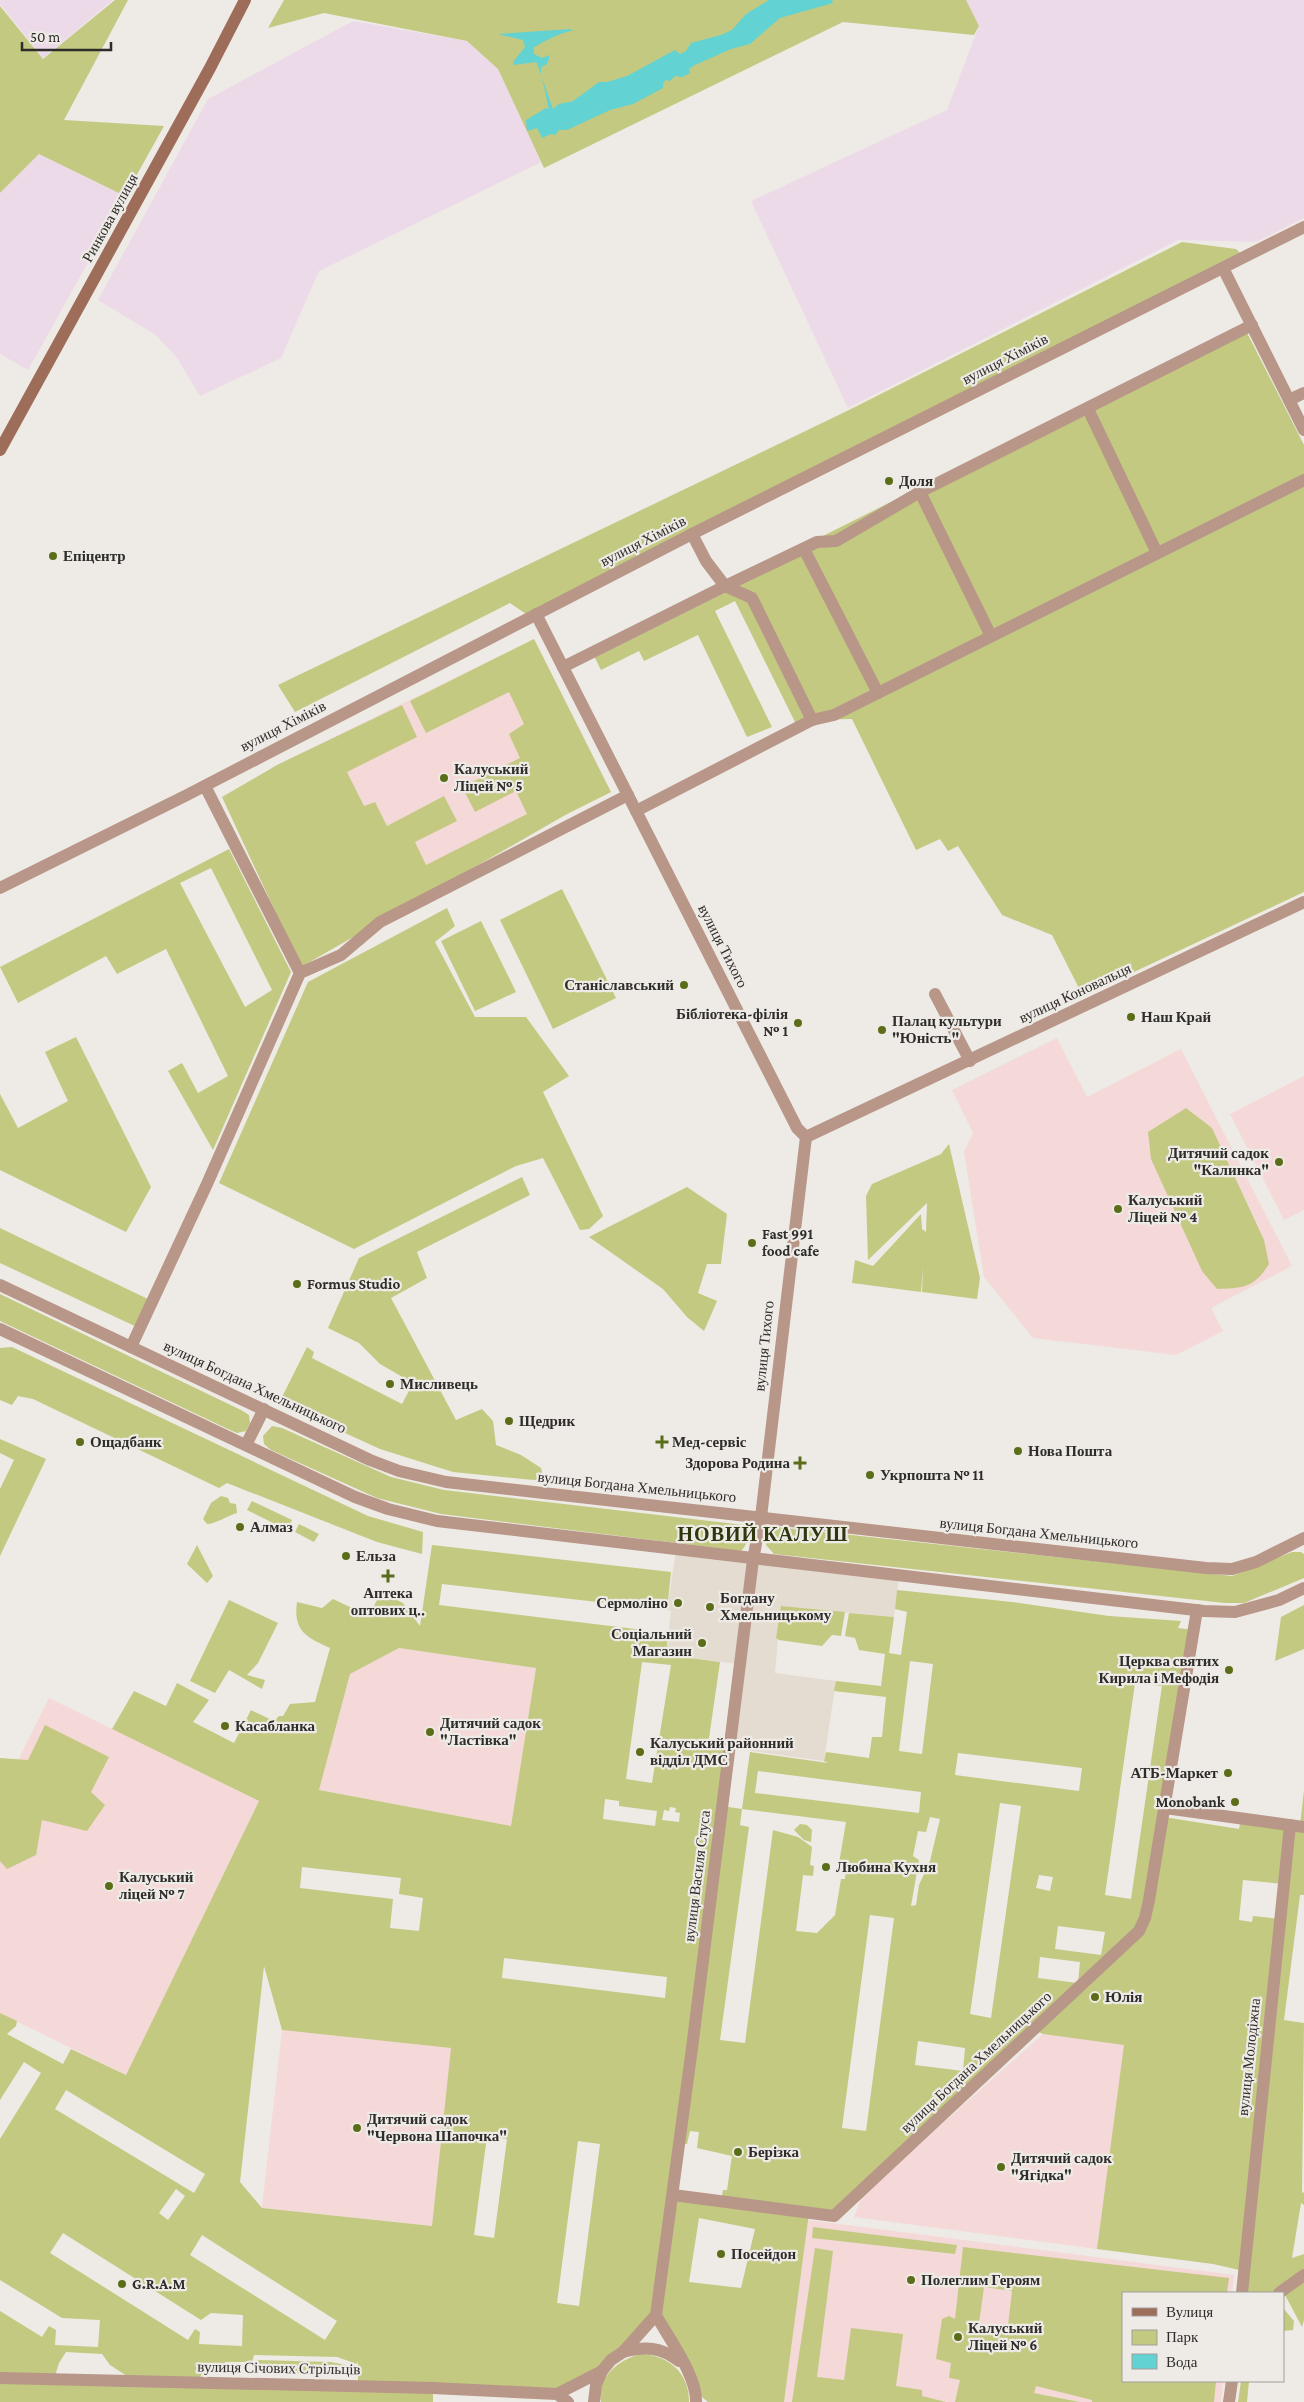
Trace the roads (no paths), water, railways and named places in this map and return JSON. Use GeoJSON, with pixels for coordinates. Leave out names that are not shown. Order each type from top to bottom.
{"type":"FeatureCollection","features":[{"type":"Feature","properties":{"kind":"main road","name":"Ринкова вулиця"},"geometry":{"type":"LineString","coordinates":[[0,450],[210,68],[245,0]]}},
{"type":"Feature","properties":{"kind":"street","name":"вулиця Хіміків"},"geometry":{"type":"LineString","coordinates":[[0,888],[205,786],[692,534],[1304,227]]}},
{"type":"Feature","properties":{"kind":"street"},"geometry":{"type":"LineString","coordinates":[[1223,268],[1304,430]]}},
{"type":"Feature","properties":{"kind":"street"},"geometry":{"type":"LineString","coordinates":[[563,667],[817,542],[836,541],[920,492],[1252,325]]}},
{"type":"Feature","properties":{"kind":"street"},"geometry":{"type":"LineString","coordinates":[[1289,400],[1304,393]]}},
{"type":"Feature","properties":{"kind":"street"},"geometry":{"type":"LineString","coordinates":[[1088,409],[1157,553]]}},
{"type":"Feature","properties":{"kind":"street"},"geometry":{"type":"LineString","coordinates":[[636,811],[812,720],[834,715],[1304,480]]}},
{"type":"Feature","properties":{"kind":"street"},"geometry":{"type":"LineString","coordinates":[[920,492],[991,636]]}},
{"type":"Feature","properties":{"kind":"street"},"geometry":{"type":"LineString","coordinates":[[692,534],[706,561],[725,586],[752,598],[812,720]]}},
{"type":"Feature","properties":{"kind":"street"},"geometry":{"type":"LineString","coordinates":[[804,549],[878,692]]}},
{"type":"Feature","properties":{"kind":"street","name":"вулиця Тихого"},"geometry":{"type":"LineString","coordinates":[[536,614],[797,1128],[806,1137],[761,1517],[753,1560]]}},
{"type":"Feature","properties":{"kind":"street"},"geometry":{"type":"LineString","coordinates":[[205,786],[300,972]]}},
{"type":"Feature","properties":{"kind":"street"},"geometry":{"type":"LineString","coordinates":[[131,1347],[207,1184],[300,972],[341,954],[380,922],[628,794]]}},
{"type":"Feature","properties":{"kind":"street","name":"вулиця Коновальця"},"geometry":{"type":"LineString","coordinates":[[806,1137],[1304,902]]}},
{"type":"Feature","properties":{"kind":"street"},"geometry":{"type":"LineString","coordinates":[[935,994],[970,1061]]}},
{"type":"Feature","properties":{"kind":"street","name":"вулиця Богдана Хмельницького"},"geometry":{"type":"LineString","coordinates":[[0,1285],[399,1471],[446,1482],[1206,1568],[1232,1569],[1256,1562],[1304,1538]]}},
{"type":"Feature","properties":{"kind":"street"},"geometry":{"type":"LineString","coordinates":[[0,1329],[355,1497],[388,1509],[437,1522],[1197,1610],[1235,1612],[1279,1600],[1304,1588]]}},
{"type":"Feature","properties":{"kind":"street"},"geometry":{"type":"LineString","coordinates":[[246,1445],[264,1409]]}},
{"type":"Feature","properties":{"kind":"street","name":"вулиця Василя Стуса"},"geometry":{"type":"LineString","coordinates":[[656,2315],[673,2195],[753,1560]]}},
{"type":"Feature","properties":{"kind":"street"},"geometry":{"type":"LineString","coordinates":[[1197,1610],[1165,1808],[1304,1827]]}},
{"type":"Feature","properties":{"kind":"street","name":"вулиця Богдана Хмельницького"},"geometry":{"type":"LineString","coordinates":[[673,2195],[834,2216],[1140,1931],[1146,1918],[1165,1808]]}},
{"type":"Feature","properties":{"kind":"street","name":"вулиця Молодіжна"},"geometry":{"type":"LineString","coordinates":[[1242,2292],[1290,1825]]}},
{"type":"Feature","properties":{"kind":"street"},"geometry":{"type":"LineString","coordinates":[[1280,2292],[1304,2275]]}},
{"type":"Feature","properties":{"kind":"street"},"geometry":{"type":"LineString","coordinates":[[624,2352],[656,2315],[692,2377],[696,2397],[708,2402]]}},
{"type":"Feature","properties":{"kind":"street"},"geometry":{"type":"LineString","coordinates":[[594,2402],[596,2385],[602,2372],[611,2360],[624,2352],[639,2348],[655,2348],[670,2354],[683,2364]]}},
{"type":"Feature","properties":{"kind":"street","name":"вулиця Січових Стрільців"},"geometry":{"type":"LineString","coordinates":[[0,2378],[432,2388],[557,2394],[602,2372]]}},
{"type":"Feature","properties":{"kind":"street"},"geometry":{"type":"LineString","coordinates":[[1229,2402],[1232,2382]]}},
{"type":"Feature","properties":{"kind":"street"},"geometry":{"type":"LineString","coordinates":[[557,2394],[568,2402]]}},
{"type":"Feature","properties":{"kind":"water"},"geometry":{"type":"Polygon","coordinates":[[[769,0],[832,0],[833,3],[780,18],[750,44],[731,49],[695,65],[689,69],[690,73],[682,77],[675,76],[670,81],[666,80],[663,83],[663,88],[633,104],[610,110],[567,130],[559,130],[555,135],[551,134],[542,138],[537,128],[527,131],[526,120],[546,108],[549,109],[541,76],[553,109],[559,104],[573,101],[599,82],[607,82],[627,76],[675,50],[680,54],[686,51],[691,43],[732,30],[746,14],[769,0]]]}},
{"type":"Feature","properties":{"kind":"water"},"geometry":{"type":"Polygon","coordinates":[[[571,29],[572,31],[546,40],[533,48],[534,54],[542,58],[550,55],[547,64],[541,67],[541,75],[536,62],[514,65],[513,62],[525,47],[523,40],[498,34],[571,29]]]}},
{"type":"Feature","properties":{"kind":"place","name":"Доля"},"geometry":{"type":"Point","coordinates":[889,481]}},
{"type":"Feature","properties":{"kind":"place","name":"Епіцентр"},"geometry":{"type":"Point","coordinates":[53,556]}},
{"type":"Feature","properties":{"kind":"place","name":"Калуський Ліцей № 5"},"geometry":{"type":"Point","coordinates":[444,778]}},
{"type":"Feature","properties":{"kind":"place","name":"Станіславський"},"geometry":{"type":"Point","coordinates":[684,985]}},
{"type":"Feature","properties":{"kind":"place","name":"Наш Край"},"geometry":{"type":"Point","coordinates":[1131,1017]}},
{"type":"Feature","properties":{"kind":"place","name":"Бібліотека-філія № 1"},"geometry":{"type":"Point","coordinates":[798,1023]}},
{"type":"Feature","properties":{"kind":"place","name":"Палац культури \"Юність\""},"geometry":{"type":"Point","coordinates":[882,1030]}},
{"type":"Feature","properties":{"kind":"place","name":"Дитячий садок \"Калинка\""},"geometry":{"type":"Point","coordinates":[1279,1162]}},
{"type":"Feature","properties":{"kind":"place","name":"Калуський Ліцей № 4"},"geometry":{"type":"Point","coordinates":[1118,1209]}},
{"type":"Feature","properties":{"kind":"place","name":"Fast 991 food cafe"},"geometry":{"type":"Point","coordinates":[752,1243]}},
{"type":"Feature","properties":{"kind":"place","name":"Formus Studio"},"geometry":{"type":"Point","coordinates":[297,1284]}},
{"type":"Feature","properties":{"kind":"place","name":"Мисливець"},"geometry":{"type":"Point","coordinates":[390,1384]}},
{"type":"Feature","properties":{"kind":"place","name":"Щедрик"},"geometry":{"type":"Point","coordinates":[509,1421]}},
{"type":"Feature","properties":{"kind":"place","name":"Ощадбанк"},"geometry":{"type":"Point","coordinates":[80,1442]}},
{"type":"Feature","properties":{"kind":"place","name":"Мед-сервіс"},"geometry":{"type":"Point","coordinates":[662,1442]}},
{"type":"Feature","properties":{"kind":"place","name":"Нова Пошта"},"geometry":{"type":"Point","coordinates":[1018,1451]}},
{"type":"Feature","properties":{"kind":"place","name":"Здорова Родина"},"geometry":{"type":"Point","coordinates":[800,1463]}},
{"type":"Feature","properties":{"kind":"place","name":"Укрпошта № 11"},"geometry":{"type":"Point","coordinates":[870,1475]}},
{"type":"Feature","properties":{"kind":"place","name":"Алмаз"},"geometry":{"type":"Point","coordinates":[240,1527]}},
{"type":"Feature","properties":{"kind":"place","name":"Ельза"},"geometry":{"type":"Point","coordinates":[346,1556]}},
{"type":"Feature","properties":{"kind":"place","name":"Аптека оптових ц‥"},"geometry":{"type":"Point","coordinates":[388,1576]}},
{"type":"Feature","properties":{"kind":"place","name":"Сермоліно"},"geometry":{"type":"Point","coordinates":[678,1603]}},
{"type":"Feature","properties":{"kind":"place","name":"Богдану Хмельницькому"},"geometry":{"type":"Point","coordinates":[710,1607]}},
{"type":"Feature","properties":{"kind":"place","name":"Соціальний Магазин"},"geometry":{"type":"Point","coordinates":[702,1643]}},
{"type":"Feature","properties":{"kind":"place","name":"Церква святих Кирила і Мефодія"},"geometry":{"type":"Point","coordinates":[1229,1670]}},
{"type":"Feature","properties":{"kind":"place","name":"Касабланка"},"geometry":{"type":"Point","coordinates":[225,1726]}},
{"type":"Feature","properties":{"kind":"place","name":"Дитячий садок \"Ластівка\""},"geometry":{"type":"Point","coordinates":[430,1732]}},
{"type":"Feature","properties":{"kind":"place","name":"Калуський районний відділ ДМС"},"geometry":{"type":"Point","coordinates":[640,1752]}},
{"type":"Feature","properties":{"kind":"place","name":"АТБ-Маркет"},"geometry":{"type":"Point","coordinates":[1228,1773]}},
{"type":"Feature","properties":{"kind":"place","name":"Monobank"},"geometry":{"type":"Point","coordinates":[1235,1802]}},
{"type":"Feature","properties":{"kind":"place","name":"Любина Кухня"},"geometry":{"type":"Point","coordinates":[826,1867]}},
{"type":"Feature","properties":{"kind":"place","name":"Калуський ліцей № 7"},"geometry":{"type":"Point","coordinates":[109,1886]}},
{"type":"Feature","properties":{"kind":"place","name":"Юлія"},"geometry":{"type":"Point","coordinates":[1095,1997]}},
{"type":"Feature","properties":{"kind":"place","name":"Дитячий садок \"Червона Шапочка\""},"geometry":{"type":"Point","coordinates":[357,2128]}},
{"type":"Feature","properties":{"kind":"place","name":"Берізка"},"geometry":{"type":"Point","coordinates":[738,2152]}},
{"type":"Feature","properties":{"kind":"place","name":"Дитячий садок \"Ягідка\""},"geometry":{"type":"Point","coordinates":[1001,2167]}},
{"type":"Feature","properties":{"kind":"place","name":"Посейдон"},"geometry":{"type":"Point","coordinates":[721,2254]}},
{"type":"Feature","properties":{"kind":"place","name":"Полеглим Героям"},"geometry":{"type":"Point","coordinates":[911,2280]}},
{"type":"Feature","properties":{"kind":"place","name":"G.R.A.M"},"geometry":{"type":"Point","coordinates":[122,2284]}},
{"type":"Feature","properties":{"kind":"place","name":"Калуський Ліцей № 6"},"geometry":{"type":"Point","coordinates":[958,2337]}},
{"type":"Feature","properties":{"kind":"district","name":"НОВИЙ КАЛУШ"},"geometry":{"type":"Point","coordinates":[763,1534]}}]}
